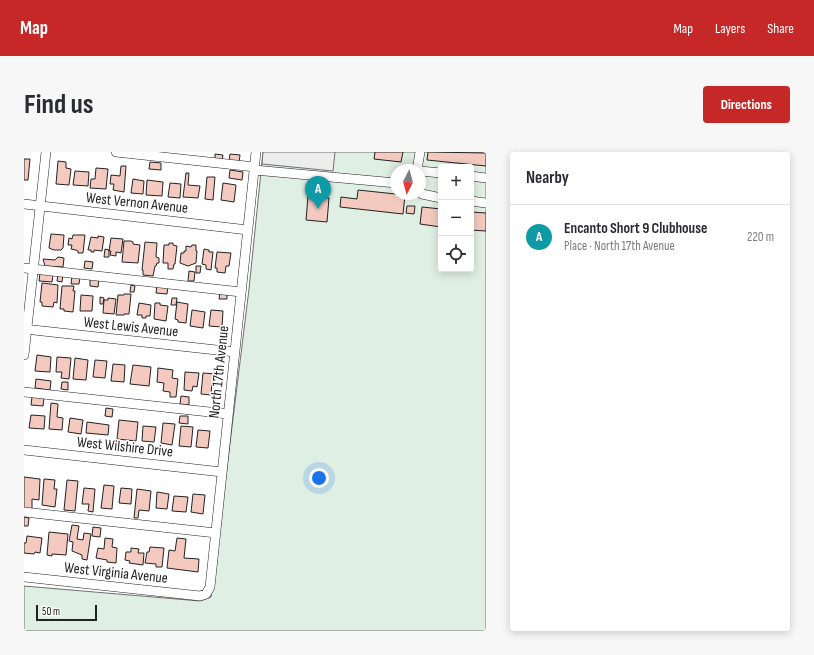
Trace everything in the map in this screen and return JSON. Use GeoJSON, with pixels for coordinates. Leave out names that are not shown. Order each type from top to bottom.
{"type":"FeatureCollection","features":[{"type":"Feature","properties":{"kind":"street"},"geometry":{"type":"LineString","coordinates":[[24,355],[29,269],[40,206],[46,152]]}},
{"type":"Feature","properties":{"kind":"street"},"geometry":{"type":"LineString","coordinates":[[116,152],[254,169],[390,182]]}},
{"type":"Feature","properties":{"kind":"street"},"geometry":{"type":"LineString","coordinates":[[419,164],[420,152]]}},
{"type":"Feature","properties":{"kind":"street","name":"North 17th Avenue"},"geometry":{"type":"LineString","coordinates":[[206,594],[210,587],[254,169],[259,153]]}},
{"type":"Feature","properties":{"kind":"street"},"geometry":{"type":"LineString","coordinates":[[426,171],[438,173]]}},
{"type":"Feature","properties":{"kind":"street"},"geometry":{"type":"LineString","coordinates":[[474,176],[486,178]]}},
{"type":"Feature","properties":{"kind":"street"},"geometry":{"type":"LineString","coordinates":[[426,195],[438,197]]}},
{"type":"Feature","properties":{"kind":"street"},"geometry":{"type":"LineString","coordinates":[[474,201],[486,202]]}},
{"type":"Feature","properties":{"kind":"street","name":"West Vernon Avenue"},"geometry":{"type":"LineString","coordinates":[[24,204],[248,230]]}},
{"type":"Feature","properties":{"kind":"street"},"geometry":{"type":"LineString","coordinates":[[29,269],[241,292]]}},
{"type":"Feature","properties":{"kind":"street","name":"West Lewis Avenue"},"geometry":{"type":"LineString","coordinates":[[25,329],[235,352]]}},
{"type":"Feature","properties":{"kind":"street"},"geometry":{"type":"LineString","coordinates":[[24,392],[228,414]]}},
{"type":"Feature","properties":{"kind":"street","name":"West Wilshire Drive"},"geometry":{"type":"LineString","coordinates":[[24,450],[222,472]]}},
{"type":"Feature","properties":{"kind":"street"},"geometry":{"type":"LineString","coordinates":[[24,512],[216,533]]}},
{"type":"Feature","properties":{"kind":"street","name":"West Virginia Avenue"},"geometry":{"type":"LineString","coordinates":[[24,577],[200,596],[206,594]]}},
{"type":"Feature","properties":{"kind":"green space"},"geometry":{"type":"Polygon","coordinates":[[[263,152],[486,152],[486,631],[24,631],[24,586],[200,601],[211,597],[249,289],[263,152]]]}},
{"type":"Feature","properties":{"kind":"shaded area"},"geometry":{"type":"Polygon","coordinates":[[[263,152],[335,152],[333,171],[262,164],[263,152]]]}},
{"type":"Feature","properties":{"kind":"building"},"geometry":{"type":"Polygon","coordinates":[[[375,152],[403,152],[401,162],[374,159],[375,152]]]}},
{"type":"Feature","properties":{"kind":"building"},"geometry":{"type":"Polygon","coordinates":[[[428,152],[486,153],[486,166],[427,160],[428,152]]]}},
{"type":"Feature","properties":{"kind":"building"},"geometry":{"type":"Polygon","coordinates":[[[215,154],[223,155],[222,161],[215,160],[215,154]]]}},
{"type":"Feature","properties":{"kind":"building"},"geometry":{"type":"Polygon","coordinates":[[[230,154],[240,155],[239,163],[229,162],[230,154]]]}},
{"type":"Feature","properties":{"kind":"building"},"geometry":{"type":"Polygon","coordinates":[[[24,159],[30,159],[28,180],[24,180],[24,159]]]}},
{"type":"Feature","properties":{"kind":"building"},"geometry":{"type":"Polygon","coordinates":[[[58,161],[66,162],[66,168],[71,169],[69,185],[56,184],[58,161]]]}},
{"type":"Feature","properties":{"kind":"building"},"geometry":{"type":"Polygon","coordinates":[[[150,162],[161,163],[161,170],[149,169],[150,162]]]}},
{"type":"Feature","properties":{"kind":"building"},"geometry":{"type":"Polygon","coordinates":[[[121,166],[126,166],[124,192],[113,190],[114,184],[110,184],[111,175],[120,176],[121,166]]]}},
{"type":"Feature","properties":{"kind":"building"},"geometry":{"type":"Polygon","coordinates":[[[96,168],[108,169],[106,189],[90,188],[91,179],[95,179],[96,168]]]}},
{"type":"Feature","properties":{"kind":"building"},"geometry":{"type":"Polygon","coordinates":[[[230,170],[243,172],[242,180],[229,178],[230,170]]]}},
{"type":"Feature","properties":{"kind":"building"},"geometry":{"type":"Polygon","coordinates":[[[75,171],[89,172],[88,186],[73,185],[75,171]]]}},
{"type":"Feature","properties":{"kind":"building"},"geometry":{"type":"Polygon","coordinates":[[[186,173],[189,173],[188,185],[200,186],[198,198],[183,197],[186,173]]]}},
{"type":"Feature","properties":{"kind":"building"},"geometry":{"type":"Polygon","coordinates":[[[207,177],[215,177],[213,200],[205,199],[207,177]]]}},
{"type":"Feature","properties":{"kind":"building"},"geometry":{"type":"Polygon","coordinates":[[[133,179],[144,181],[143,194],[131,193],[133,179]]]}},
{"type":"Feature","properties":{"kind":"building"},"geometry":{"type":"Polygon","coordinates":[[[147,180],[163,182],[162,196],[146,195],[147,180]]]}},
{"type":"Feature","properties":{"kind":"building"},"geometry":{"type":"Polygon","coordinates":[[[170,183],[181,184],[180,198],[168,197],[170,183]]]}},
{"type":"Feature","properties":{"kind":"building"},"geometry":{"type":"Polygon","coordinates":[[[223,183],[236,185],[234,202],[221,200],[223,183]]]}},
{"type":"Feature","properties":{"kind":"building"},"geometry":{"type":"Polygon","coordinates":[[[358,190],[390,193],[390,200],[404,200],[403,214],[340,207],[341,197],[357,199],[358,190]]]}},
{"type":"Feature","properties":{"kind":"building"},"geometry":{"type":"Polygon","coordinates":[[[308,196],[329,198],[327,222],[306,220],[308,196]]]}},
{"type":"Feature","properties":{"kind":"building"},"geometry":{"type":"Polygon","coordinates":[[[407,206],[415,206],[414,214],[406,213],[407,206]]]}},
{"type":"Feature","properties":{"kind":"building"},"geometry":{"type":"Polygon","coordinates":[[[422,207],[438,209],[438,227],[420,224],[422,207]]]}},
{"type":"Feature","properties":{"kind":"building"},"geometry":{"type":"Polygon","coordinates":[[[474,212],[486,213],[486,231],[474,230],[474,212]]]}},
{"type":"Feature","properties":{"kind":"building"},"geometry":{"type":"Polygon","coordinates":[[[51,234],[64,235],[63,248],[61,250],[49,248],[51,234]]]}},
{"type":"Feature","properties":{"kind":"building"},"geometry":{"type":"Polygon","coordinates":[[[73,235],[85,235],[83,253],[78,253],[78,251],[71,249],[72,245],[68,245],[69,238],[72,239],[73,235]]]}},
{"type":"Feature","properties":{"kind":"building"},"geometry":{"type":"Polygon","coordinates":[[[98,236],[104,237],[102,251],[94,250],[94,252],[91,252],[91,250],[88,250],[91,237],[98,238],[98,236]]]}},
{"type":"Feature","properties":{"kind":"building"},"geometry":{"type":"Polygon","coordinates":[[[111,238],[123,239],[121,253],[116,252],[116,256],[110,255],[111,251],[109,251],[111,238]]]}},
{"type":"Feature","properties":{"kind":"building"},"geometry":{"type":"Polygon","coordinates":[[[124,241],[131,241],[133,244],[140,245],[138,263],[122,262],[124,241]]]}},
{"type":"Feature","properties":{"kind":"building"},"geometry":{"type":"Polygon","coordinates":[[[145,242],[157,243],[156,257],[159,258],[159,263],[155,266],[153,276],[143,275],[142,270],[145,242]]]}},
{"type":"Feature","properties":{"kind":"building"},"geometry":{"type":"Polygon","coordinates":[[[169,243],[173,243],[173,245],[177,246],[173,269],[168,269],[168,263],[163,263],[164,245],[169,245],[169,243]]]}},
{"type":"Feature","properties":{"kind":"building"},"geometry":{"type":"Polygon","coordinates":[[[192,245],[196,245],[196,263],[188,266],[180,263],[181,253],[186,251],[186,246],[191,247],[192,245]]]}},
{"type":"Feature","properties":{"kind":"building"},"geometry":{"type":"Polygon","coordinates":[[[105,249],[109,250],[109,257],[104,257],[105,249]]]}},
{"type":"Feature","properties":{"kind":"building"},"geometry":{"type":"Polygon","coordinates":[[[204,249],[209,250],[209,252],[213,252],[211,270],[206,269],[206,265],[202,264],[204,249]]]}},
{"type":"Feature","properties":{"kind":"building"},"geometry":{"type":"Polygon","coordinates":[[[217,252],[231,253],[229,266],[226,266],[225,273],[217,272],[217,268],[215,268],[217,252]]]}},
{"type":"Feature","properties":{"kind":"building"},"geometry":{"type":"Polygon","coordinates":[[[58,257],[64,258],[63,267],[45,266],[43,259],[55,260],[58,257]]]}},
{"type":"Feature","properties":{"kind":"building"},"geometry":{"type":"Polygon","coordinates":[[[85,261],[93,262],[92,269],[84,268],[85,261]]]}},
{"type":"Feature","properties":{"kind":"building"},"geometry":{"type":"Polygon","coordinates":[[[196,266],[201,266],[200,273],[196,273],[196,266]]]}},
{"type":"Feature","properties":{"kind":"building"},"geometry":{"type":"Polygon","coordinates":[[[189,271],[195,272],[194,281],[188,281],[189,271]]]}},
{"type":"Feature","properties":{"kind":"building"},"geometry":{"type":"Polygon","coordinates":[[[40,273],[53,275],[52,282],[39,281],[40,273]]]}},
{"type":"Feature","properties":{"kind":"building"},"geometry":{"type":"Polygon","coordinates":[[[58,274],[63,275],[62,282],[57,281],[58,274]]]}},
{"type":"Feature","properties":{"kind":"building"},"geometry":{"type":"Polygon","coordinates":[[[72,276],[80,277],[79,284],[71,284],[72,276]]]}},
{"type":"Feature","properties":{"kind":"building"},"geometry":{"type":"Polygon","coordinates":[[[90,278],[99,279],[98,287],[90,286],[90,278]]]}},
{"type":"Feature","properties":{"kind":"building"},"geometry":{"type":"Polygon","coordinates":[[[42,283],[58,285],[57,303],[54,302],[53,307],[42,306],[42,302],[40,302],[42,283]]]}},
{"type":"Feature","properties":{"kind":"building"},"geometry":{"type":"Polygon","coordinates":[[[157,284],[168,286],[167,294],[156,293],[157,284]]]}},
{"type":"Feature","properties":{"kind":"building"},"geometry":{"type":"Polygon","coordinates":[[[131,285],[135,286],[134,292],[130,292],[131,285]]]}},
{"type":"Feature","properties":{"kind":"building"},"geometry":{"type":"Polygon","coordinates":[[[62,286],[74,286],[73,312],[60,309],[62,286]]]}},
{"type":"Feature","properties":{"kind":"building"},"geometry":{"type":"Polygon","coordinates":[[[220,293],[227,294],[227,299],[219,299],[220,293]]]}},
{"type":"Feature","properties":{"kind":"building"},"geometry":{"type":"Polygon","coordinates":[[[131,294],[129,314],[116,315],[118,295],[131,294]]]}},
{"type":"Feature","properties":{"kind":"building"},"geometry":{"type":"Polygon","coordinates":[[[81,295],[93,296],[92,311],[80,311],[81,295]]]}},
{"type":"Feature","properties":{"kind":"building"},"geometry":{"type":"Polygon","coordinates":[[[100,297],[104,298],[103,304],[100,304],[100,297]]]}},
{"type":"Feature","properties":{"kind":"building"},"geometry":{"type":"Polygon","coordinates":[[[108,298],[116,299],[114,314],[103,313],[104,300],[108,300],[108,298]]]}},
{"type":"Feature","properties":{"kind":"building"},"geometry":{"type":"Polygon","coordinates":[[[172,298],[177,298],[176,305],[171,305],[172,298]]]}},
{"type":"Feature","properties":{"kind":"building"},"geometry":{"type":"Polygon","coordinates":[[[177,302],[188,304],[186,323],[178,322],[178,320],[175,319],[177,302]]]}},
{"type":"Feature","properties":{"kind":"building"},"geometry":{"type":"Polygon","coordinates":[[[139,303],[151,305],[150,316],[142,318],[142,315],[137,315],[139,303]]]}},
{"type":"Feature","properties":{"kind":"building"},"geometry":{"type":"Polygon","coordinates":[[[155,303],[168,306],[166,321],[154,319],[155,303]]]}},
{"type":"Feature","properties":{"kind":"building"},"geometry":{"type":"Polygon","coordinates":[[[192,310],[205,312],[203,328],[190,326],[192,310]]]}},
{"type":"Feature","properties":{"kind":"building"},"geometry":{"type":"Polygon","coordinates":[[[211,310],[223,311],[222,327],[209,326],[211,310]]]}},
{"type":"Feature","properties":{"kind":"building"},"geometry":{"type":"Polygon","coordinates":[[[37,355],[51,357],[50,372],[35,371],[37,355]]]}},
{"type":"Feature","properties":{"kind":"building"},"geometry":{"type":"Polygon","coordinates":[[[57,357],[71,358],[69,379],[61,378],[62,372],[56,372],[57,357]]]}},
{"type":"Feature","properties":{"kind":"building"},"geometry":{"type":"Polygon","coordinates":[[[75,358],[88,360],[86,380],[73,379],[75,358]]]}},
{"type":"Feature","properties":{"kind":"building"},"geometry":{"type":"Polygon","coordinates":[[[95,360],[107,361],[105,378],[93,377],[95,360]]]}},
{"type":"Feature","properties":{"kind":"building"},"geometry":{"type":"Polygon","coordinates":[[[113,364],[125,365],[124,382],[111,381],[113,364]]]}},
{"type":"Feature","properties":{"kind":"building"},"geometry":{"type":"Polygon","coordinates":[[[133,365],[151,367],[149,386],[130,384],[133,365]]]}},
{"type":"Feature","properties":{"kind":"building"},"geometry":{"type":"Polygon","coordinates":[[[158,368],[173,370],[172,378],[178,379],[176,397],[170,397],[170,392],[163,391],[164,383],[157,382],[158,368]]]}},
{"type":"Feature","properties":{"kind":"building"},"geometry":{"type":"Polygon","coordinates":[[[185,372],[199,373],[197,387],[193,386],[192,391],[184,390],[185,372]]]}},
{"type":"Feature","properties":{"kind":"building"},"geometry":{"type":"Polygon","coordinates":[[[203,373],[216,374],[215,383],[212,382],[211,395],[201,394],[203,373]]]}},
{"type":"Feature","properties":{"kind":"building"},"geometry":{"type":"Polygon","coordinates":[[[36,379],[51,381],[50,390],[35,388],[36,379]]]}},
{"type":"Feature","properties":{"kind":"building"},"geometry":{"type":"Polygon","coordinates":[[[62,382],[68,382],[68,390],[61,389],[62,382]]]}},
{"type":"Feature","properties":{"kind":"building"},"geometry":{"type":"Polygon","coordinates":[[[181,396],[189,397],[189,405],[180,404],[181,396]]]}},
{"type":"Feature","properties":{"kind":"building"},"geometry":{"type":"Polygon","coordinates":[[[32,397],[44,398],[43,406],[31,405],[32,397]]]}},
{"type":"Feature","properties":{"kind":"building"},"geometry":{"type":"Polygon","coordinates":[[[51,403],[58,404],[57,417],[63,418],[62,430],[49,429],[51,403]]]}},
{"type":"Feature","properties":{"kind":"building"},"geometry":{"type":"Polygon","coordinates":[[[106,408],[113,409],[112,417],[105,416],[106,408]]]}},
{"type":"Feature","properties":{"kind":"building"},"geometry":{"type":"Polygon","coordinates":[[[31,415],[45,416],[44,429],[29,428],[31,415]]]}},
{"type":"Feature","properties":{"kind":"building"},"geometry":{"type":"Polygon","coordinates":[[[180,416],[188,416],[188,424],[179,423],[180,416]]]}},
{"type":"Feature","properties":{"kind":"building"},"geometry":{"type":"Polygon","coordinates":[[[70,418],[83,420],[81,434],[68,432],[70,418]]]}},
{"type":"Feature","properties":{"kind":"building"},"geometry":{"type":"Polygon","coordinates":[[[119,420],[138,422],[136,441],[117,439],[119,420]]]}},
{"type":"Feature","properties":{"kind":"building"},"geometry":{"type":"Polygon","coordinates":[[[87,422],[109,425],[108,435],[86,433],[87,422]]]}},
{"type":"Feature","properties":{"kind":"building"},"geometry":{"type":"Polygon","coordinates":[[[163,423],[175,424],[172,445],[161,443],[163,423]]]}},
{"type":"Feature","properties":{"kind":"building"},"geometry":{"type":"Polygon","coordinates":[[[143,426],[156,427],[154,442],[142,441],[143,426]]]}},
{"type":"Feature","properties":{"kind":"building"},"geometry":{"type":"Polygon","coordinates":[[[181,426],[193,427],[191,447],[179,446],[181,426]]]}},
{"type":"Feature","properties":{"kind":"building"},"geometry":{"type":"Polygon","coordinates":[[[198,430],[210,431],[208,448],[196,447],[198,430]]]}},
{"type":"Feature","properties":{"kind":"building"},"geometry":{"type":"Polygon","coordinates":[[[24,477],[40,479],[39,500],[32,499],[32,511],[24,510],[24,477]]]}},
{"type":"Feature","properties":{"kind":"building"},"geometry":{"type":"Polygon","coordinates":[[[44,479],[55,480],[54,489],[57,489],[55,507],[42,505],[44,479]]]}},
{"type":"Feature","properties":{"kind":"building"},"geometry":{"type":"Polygon","coordinates":[[[67,480],[78,481],[75,511],[64,510],[67,480]]]}},
{"type":"Feature","properties":{"kind":"building"},"geometry":{"type":"Polygon","coordinates":[[[104,485],[114,486],[112,509],[101,508],[104,485]]]}},
{"type":"Feature","properties":{"kind":"building"},"geometry":{"type":"Polygon","coordinates":[[[84,488],[95,489],[93,512],[88,511],[89,504],[82,504],[84,488]]]}},
{"type":"Feature","properties":{"kind":"building"},"geometry":{"type":"Polygon","coordinates":[[[121,488],[132,489],[131,504],[119,503],[121,488]]]}},
{"type":"Feature","properties":{"kind":"building"},"geometry":{"type":"Polygon","coordinates":[[[137,489],[151,491],[149,511],[139,510],[138,518],[134,518],[137,489]]]}},
{"type":"Feature","properties":{"kind":"building"},"geometry":{"type":"Polygon","coordinates":[[[157,492],[169,494],[167,509],[156,508],[157,492]]]}},
{"type":"Feature","properties":{"kind":"building"},"geometry":{"type":"Polygon","coordinates":[[[193,494],[205,495],[203,514],[191,512],[193,494]]]}},
{"type":"Feature","properties":{"kind":"building"},"geometry":{"type":"Polygon","coordinates":[[[174,496],[188,497],[186,512],[172,511],[174,496]]]}},
{"type":"Feature","properties":{"kind":"building"},"geometry":{"type":"Polygon","coordinates":[[[24,517],[29,518],[28,526],[24,526],[24,517]]]}},
{"type":"Feature","properties":{"kind":"building"},"geometry":{"type":"Polygon","coordinates":[[[72,525],[79,526],[77,539],[83,540],[84,533],[91,534],[87,560],[82,559],[82,555],[72,551],[73,542],[69,541],[72,525]]]}},
{"type":"Feature","properties":{"kind":"building"},"geometry":{"type":"Polygon","coordinates":[[[93,527],[101,528],[100,537],[92,536],[93,527]]]}},
{"type":"Feature","properties":{"kind":"building"},"geometry":{"type":"Polygon","coordinates":[[[49,532],[68,534],[66,555],[47,555],[49,532]]]}},
{"type":"Feature","properties":{"kind":"building"},"geometry":{"type":"Polygon","coordinates":[[[27,536],[42,538],[40,553],[24,553],[24,543],[26,543],[27,536]]]}},
{"type":"Feature","properties":{"kind":"building"},"geometry":{"type":"Polygon","coordinates":[[[105,538],[113,539],[112,547],[117,548],[116,563],[107,562],[107,560],[96,558],[98,548],[104,549],[105,538]]]}},
{"type":"Feature","properties":{"kind":"building"},"geometry":{"type":"Polygon","coordinates":[[[177,538],[186,539],[184,558],[199,559],[198,572],[167,568],[169,550],[175,551],[177,538]]]}},
{"type":"Feature","properties":{"kind":"building"},"geometry":{"type":"Polygon","coordinates":[[[150,547],[164,548],[162,567],[156,567],[156,564],[145,563],[147,552],[149,552],[150,547]]]}},
{"type":"Feature","properties":{"kind":"building"},"geometry":{"type":"Polygon","coordinates":[[[131,548],[139,549],[138,553],[144,553],[143,565],[129,563],[130,561],[125,560],[126,552],[131,552],[131,548]]]}},
{"type":"Feature","properties":{"kind":"place","name":"Encanto Short 9 Clubhouse"},"geometry":{"type":"Point","coordinates":[318,209]}}]}
